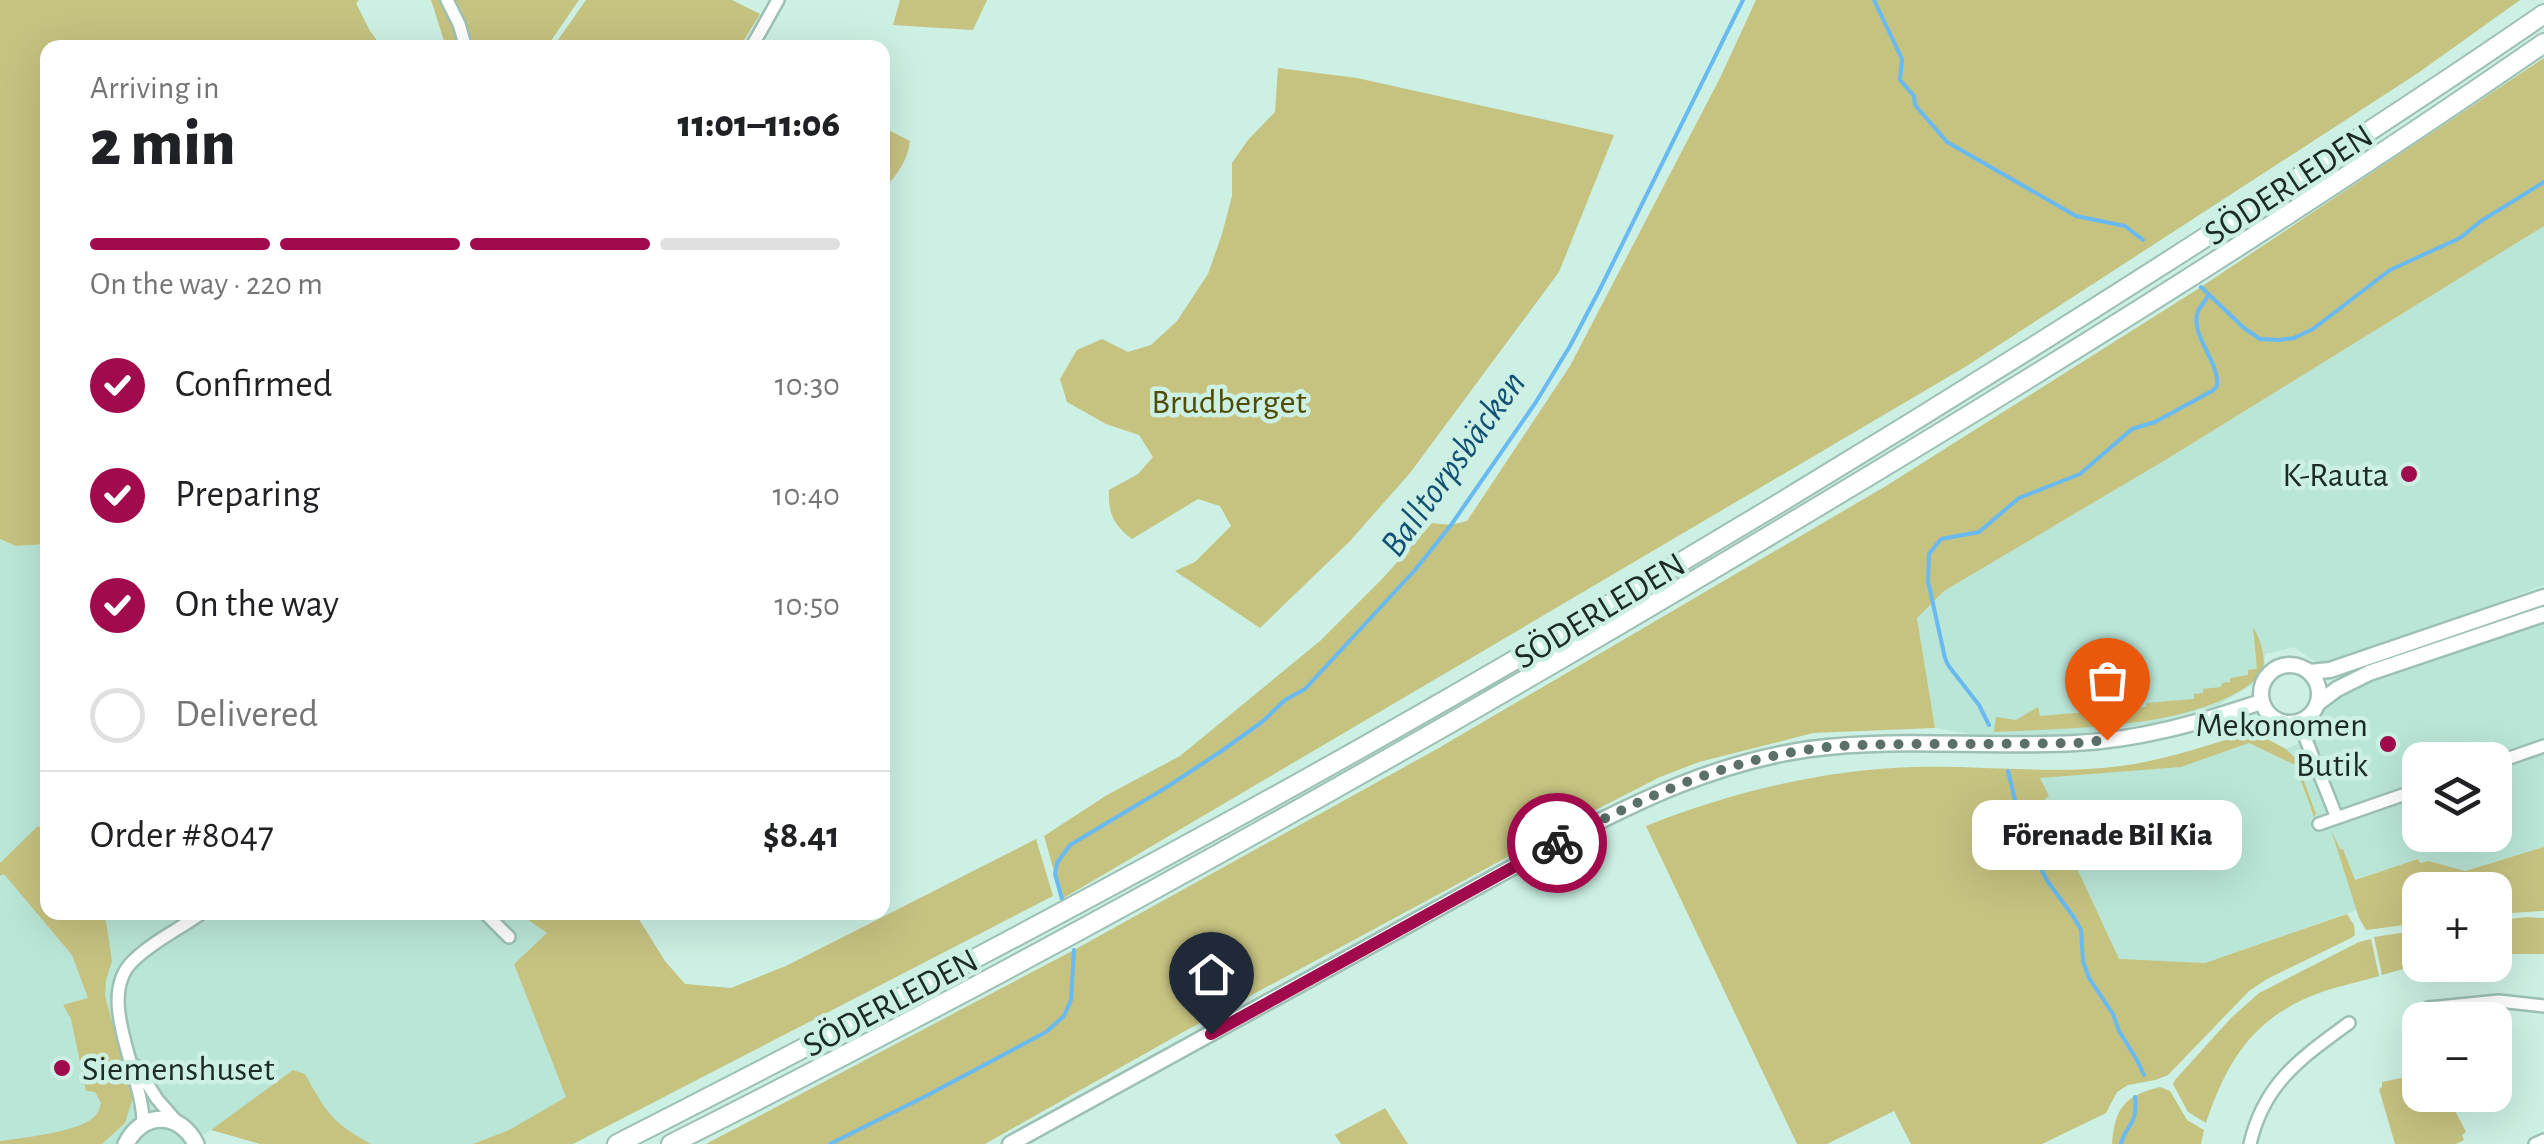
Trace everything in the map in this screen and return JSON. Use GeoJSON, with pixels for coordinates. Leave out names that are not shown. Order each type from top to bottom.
{"type":"FeatureCollection","features":[{"type":"Feature","properties":{"kind":"highway","name":"SÖDERLEDEN"},"geometry":{"type":"LineString","coordinates":[[617,1144],[1155,862],[1457,693],[1841,466],[2071,324],[2544,14]]}},
{"type":"Feature","properties":{"kind":"highway","name":"SÖDERLEDEN"},"geometry":{"type":"LineString","coordinates":[[671,1144],[1200,864],[1584,647],[2088,341],[2544,43]]}},
{"type":"Feature","properties":{"kind":"main road"},"geometry":{"type":"LineString","coordinates":[[126,1144],[143,1124],[157,1119],[178,1123],[195,1142],[211,1144]]}},
{"type":"Feature","properties":{"kind":"street"},"geometry":{"type":"LineString","coordinates":[[447,0],[464,40]]}},
{"type":"Feature","properties":{"kind":"street"},"geometry":{"type":"LineString","coordinates":[[755,40],[778,0]]}},
{"type":"Feature","properties":{"kind":"street"},"geometry":{"type":"LineString","coordinates":[[2309,672],[2330,670],[2544,597]]}},
{"type":"Feature","properties":{"kind":"street"},"geometry":{"type":"LineString","coordinates":[[2317,704],[2318,687],[2309,672],[2296,665],[2275,668],[2261,686],[2261,702],[2267,712],[2276,720],[2299,722],[2337,688],[2369,673],[2544,614]]}},
{"type":"Feature","properties":{"kind":"street"},"geometry":{"type":"LineString","coordinates":[[1010,1144],[1555,844],[1634,802],[1688,781],[1757,760],[1832,746],[2078,743],[2135,736],[2184,727],[2261,702]]}},
{"type":"Feature","properties":{"kind":"street"},"geometry":{"type":"LineString","coordinates":[[2299,722],[2338,818]]}},
{"type":"Feature","properties":{"kind":"street"},"geometry":{"type":"LineString","coordinates":[[2512,757],[2544,746]]}},
{"type":"Feature","properties":{"kind":"street"},"geometry":{"type":"LineString","coordinates":[[2319,824],[2402,795]]}},
{"type":"Feature","properties":{"kind":"street"},"geometry":{"type":"LineString","coordinates":[[143,1124],[142,1102],[117,1000],[120,978],[144,951],[191,920]]}},
{"type":"Feature","properties":{"kind":"street"},"geometry":{"type":"LineString","coordinates":[[492,920],[509,938]]}},
{"type":"Feature","properties":{"kind":"street"},"geometry":{"type":"LineString","coordinates":[[2512,1002],[2544,1006]]}},
{"type":"Feature","properties":{"kind":"street"},"geometry":{"type":"LineString","coordinates":[[2250,1144],[2264,1102],[2282,1078],[2349,1023]]}},
{"type":"Feature","properties":{"kind":"street"},"geometry":{"type":"LineString","coordinates":[[131,1058],[178,1123]]}},
{"type":"Feature","properties":{"kind":"street"},"geometry":{"type":"LineString","coordinates":[[2536,1144],[2544,1140]]}},
{"type":"Feature","properties":{"kind":"shaded area"},"geometry":{"type":"Polygon","coordinates":[[[2544,226],[2544,585],[2344,662],[2319,665],[2294,647],[2265,654],[2264,671],[2252,685],[2218,705],[2150,724],[2075,734],[1988,737],[1935,728],[1917,617],[1944,591],[2167,459],[2544,226]]]}},
{"type":"Feature","properties":{"kind":"shaded area"},"geometry":{"type":"Polygon","coordinates":[[[0,539],[16,546],[40,544],[40,920],[528,920],[547,933],[514,964],[567,1097],[509,1130],[473,1144],[371,1144],[327,1114],[305,1074],[188,1144],[0,1144],[0,539]]]}},
{"type":"Feature","properties":{"kind":"shaded area"},"geometry":{"type":"Polygon","coordinates":[[[2544,623],[2544,847],[2464,871],[2429,861],[2420,863],[2418,859],[2354,880],[2343,849],[2340,850],[2332,833],[2357,910],[2205,963],[2119,960],[2045,799],[2040,777],[2181,767],[2249,743],[2295,765],[2312,813],[2316,814],[2296,759],[2286,749],[2318,735],[2323,704],[2397,666],[2544,623]]]}},
{"type":"Feature","properties":{"kind":"green space"},"geometry":{"type":"Polygon","coordinates":[[[0,0],[359,0],[356,3],[377,40],[40,40],[40,544],[16,546],[0,539],[0,0]]]}},
{"type":"Feature","properties":{"kind":"green space"},"geometry":{"type":"Polygon","coordinates":[[[431,0],[579,0],[552,40],[444,40],[431,0]]]}},
{"type":"Feature","properties":{"kind":"green space"},"geometry":{"type":"Polygon","coordinates":[[[586,0],[732,0],[760,14],[744,40],[558,40],[586,0]]]}},
{"type":"Feature","properties":{"kind":"green space"},"geometry":{"type":"Polygon","coordinates":[[[900,0],[987,0],[973,30],[893,25],[900,0]]]}},
{"type":"Feature","properties":{"kind":"green space"},"geometry":{"type":"Polygon","coordinates":[[[1756,0],[2520,0],[2418,73],[1965,367],[1062,899],[1044,836],[1107,795],[1180,756],[1320,641],[1432,523],[1451,525],[1467,521],[1570,366],[1720,78],[1756,0]]]}},
{"type":"Feature","properties":{"kind":"green space"},"geometry":{"type":"Polygon","coordinates":[[[2544,58],[2544,226],[2167,459],[1944,591],[1917,618],[1935,728],[1813,733],[1699,762],[1660,777],[1185,1031],[985,1144],[706,1144],[1074,950],[1437,749],[1886,486],[2201,287],[2544,58]]]}},
{"type":"Feature","properties":{"kind":"green space","name":"Brudberget"},"geometry":{"type":"Polygon","coordinates":[[[1278,68],[1357,78],[1614,135],[1559,272],[1410,473],[1350,541],[1260,628],[1175,571],[1195,562],[1231,526],[1220,506],[1198,499],[1132,539],[1120,529],[1111,511],[1109,490],[1138,474],[1153,457],[1139,435],[1106,424],[1067,402],[1060,379],[1077,350],[1102,339],[1128,352],[1151,345],[1177,321],[1208,274],[1222,234],[1232,196],[1232,163],[1275,112],[1278,68]]]}},
{"type":"Feature","properties":{"kind":"green space"},"geometry":{"type":"Polygon","coordinates":[[[890,131],[910,141],[901,168],[890,181],[890,131]]]}},
{"type":"Feature","properties":{"kind":"green space"},"geometry":{"type":"Polygon","coordinates":[[[2253,627],[2262,649],[2262,671],[2245,688],[2212,704],[2152,720],[1994,732],[1996,717],[2016,720],[2038,707],[2040,716],[2194,699],[2194,694],[2203,693],[2203,689],[2221,687],[2230,678],[2257,669],[2253,627]]]}},
{"type":"Feature","properties":{"kind":"green space"},"geometry":{"type":"Polygon","coordinates":[[[2254,732],[2286,749],[2296,759],[2314,817],[2295,765],[2249,743],[2181,767],[2040,778],[2049,796],[2045,799],[2119,959],[2205,963],[2347,914],[2355,935],[2249,991],[2168,1075],[2128,1085],[2117,1092],[2106,1113],[2042,1144],[1911,1144],[1894,1111],[1827,1144],[1797,1144],[1646,826],[1744,793],[1811,778],[1914,767],[2069,770],[2121,766],[2254,732]]]}},
{"type":"Feature","properties":{"kind":"green space"},"geometry":{"type":"Polygon","coordinates":[[[40,827],[40,917],[4,874],[0,876],[0,863],[40,827]]]}},
{"type":"Feature","properties":{"kind":"green space"},"geometry":{"type":"Polygon","coordinates":[[[2331,830],[2355,880],[2418,859],[2420,863],[2429,861],[2465,871],[2544,847],[2544,911],[2512,913],[2512,872],[2402,872],[2402,925],[2366,930],[2331,830]]]}},
{"type":"Feature","properties":{"kind":"green space"},"geometry":{"type":"Polygon","coordinates":[[[1036,839],[1053,896],[573,1144],[473,1144],[509,1130],[566,1097],[514,964],[547,933],[528,920],[639,920],[685,984],[731,988],[786,966],[877,920],[890,920],[890,913],[1036,839]]]}},
{"type":"Feature","properties":{"kind":"green space"},"geometry":{"type":"Polygon","coordinates":[[[2544,918],[2544,954],[2512,954],[2512,919],[2544,918]]]}},
{"type":"Feature","properties":{"kind":"green space"},"geometry":{"type":"Polygon","coordinates":[[[43,920],[105,920],[112,961],[105,996],[133,1097],[125,1123],[102,1144],[0,1144],[76,1127],[99,1111],[101,1103],[95,1092],[86,1091],[71,1019],[63,1005],[88,998],[72,955],[43,920]]]}},
{"type":"Feature","properties":{"kind":"green space"},"geometry":{"type":"Polygon","coordinates":[[[2402,933],[2402,969],[2382,975],[2374,937],[2402,933]]]}},
{"type":"Feature","properties":{"kind":"green space"},"geometry":{"type":"Polygon","coordinates":[[[2371,939],[2379,976],[2319,993],[2277,1015],[2260,1028],[2234,1061],[2206,1123],[2188,1112],[2173,1084],[2231,1018],[2259,993],[2371,939]]]}},
{"type":"Feature","properties":{"kind":"green space"},"geometry":{"type":"Polygon","coordinates":[[[293,1070],[305,1074],[338,1122],[371,1144],[260,1144],[211,1130],[293,1070]]]}},
{"type":"Feature","properties":{"kind":"green space"},"geometry":{"type":"Polygon","coordinates":[[[2402,1078],[2402,1112],[2456,1112],[2466,1132],[2462,1135],[2464,1140],[2456,1144],[2395,1144],[2379,1089],[2382,1082],[2402,1078]]]}},
{"type":"Feature","properties":{"kind":"green space"},"geometry":{"type":"Polygon","coordinates":[[[2160,1087],[2170,1091],[2187,1120],[2204,1130],[2201,1144],[2112,1144],[2124,1105],[2160,1087]]]}},
{"type":"Feature","properties":{"kind":"green space"},"geometry":{"type":"Polygon","coordinates":[[[1385,1108],[1408,1144],[1341,1144],[1335,1135],[1385,1108]]]}},
{"type":"Feature","properties":{"kind":"waterway","name":"Balltorpsbäcken"},"geometry":{"type":"LineString","coordinates":[[1062,899],[1055,874],[1057,863],[1070,845],[1220,752],[1285,700],[1305,689],[1415,570],[1451,525],[1570,346],[1743,0]]}},
{"type":"Feature","properties":{"kind":"waterway"},"geometry":{"type":"LineString","coordinates":[[1874,0],[1902,59],[1900,80],[1914,96],[1915,105],[1947,142],[2076,216],[2125,226],[2143,240]]}},
{"type":"Feature","properties":{"kind":"waterway"},"geometry":{"type":"LineString","coordinates":[[2201,287],[2260,339],[2294,338],[2313,329],[2390,270],[2460,238],[2544,182]]}},
{"type":"Feature","properties":{"kind":"waterway"},"geometry":{"type":"LineString","coordinates":[[1989,725],[1945,658],[1928,581],[1929,554],[1941,539],[1979,532],[2019,498],[2080,474],[2132,429],[2155,422],[2212,391],[2217,386],[2217,377],[2196,320],[2208,296]]}},
{"type":"Feature","properties":{"kind":"waterway"},"geometry":{"type":"LineString","coordinates":[[2008,771],[2024,837],[2048,882],[2081,930],[2083,961],[2089,978],[2113,1014],[2144,1075]]}},
{"type":"Feature","properties":{"kind":"waterway","name":"Balltorpsbäcken"},"geometry":{"type":"LineString","coordinates":[[830,1144],[1046,1032],[1064,1016],[1071,1000],[1074,950]]}},
{"type":"Feature","properties":{"kind":"waterway"},"geometry":{"type":"LineString","coordinates":[[2121,1144],[2133,1120],[2135,1097]]}},
{"type":"Feature","properties":{"kind":"way so far"},"geometry":{"type":"LineString","coordinates":[[1557,843],[1670,787],[1726,768],[1805,750],[1855,745],[2107,740]]}},
{"type":"Feature","properties":{"kind":"place","name":"K-Rauta"},"geometry":{"type":"Point","coordinates":[2409,474]}},
{"type":"Feature","properties":{"kind":"place","name":"Förenade Bil Kia"},"geometry":{"type":"Point","coordinates":[2107,740]}},
{"type":"Feature","properties":{"kind":"place","name":"Mekonomen Butik"},"geometry":{"type":"Point","coordinates":[2388,744]}},
{"type":"Feature","properties":{"kind":"place","name":"Siemenshuset"},"geometry":{"type":"Point","coordinates":[62,1068]}},
{"type":"Feature","properties":{"kind":"route"},"geometry":{"type":"LineString","coordinates":[[1211,1034],[1557,843]]}}]}
